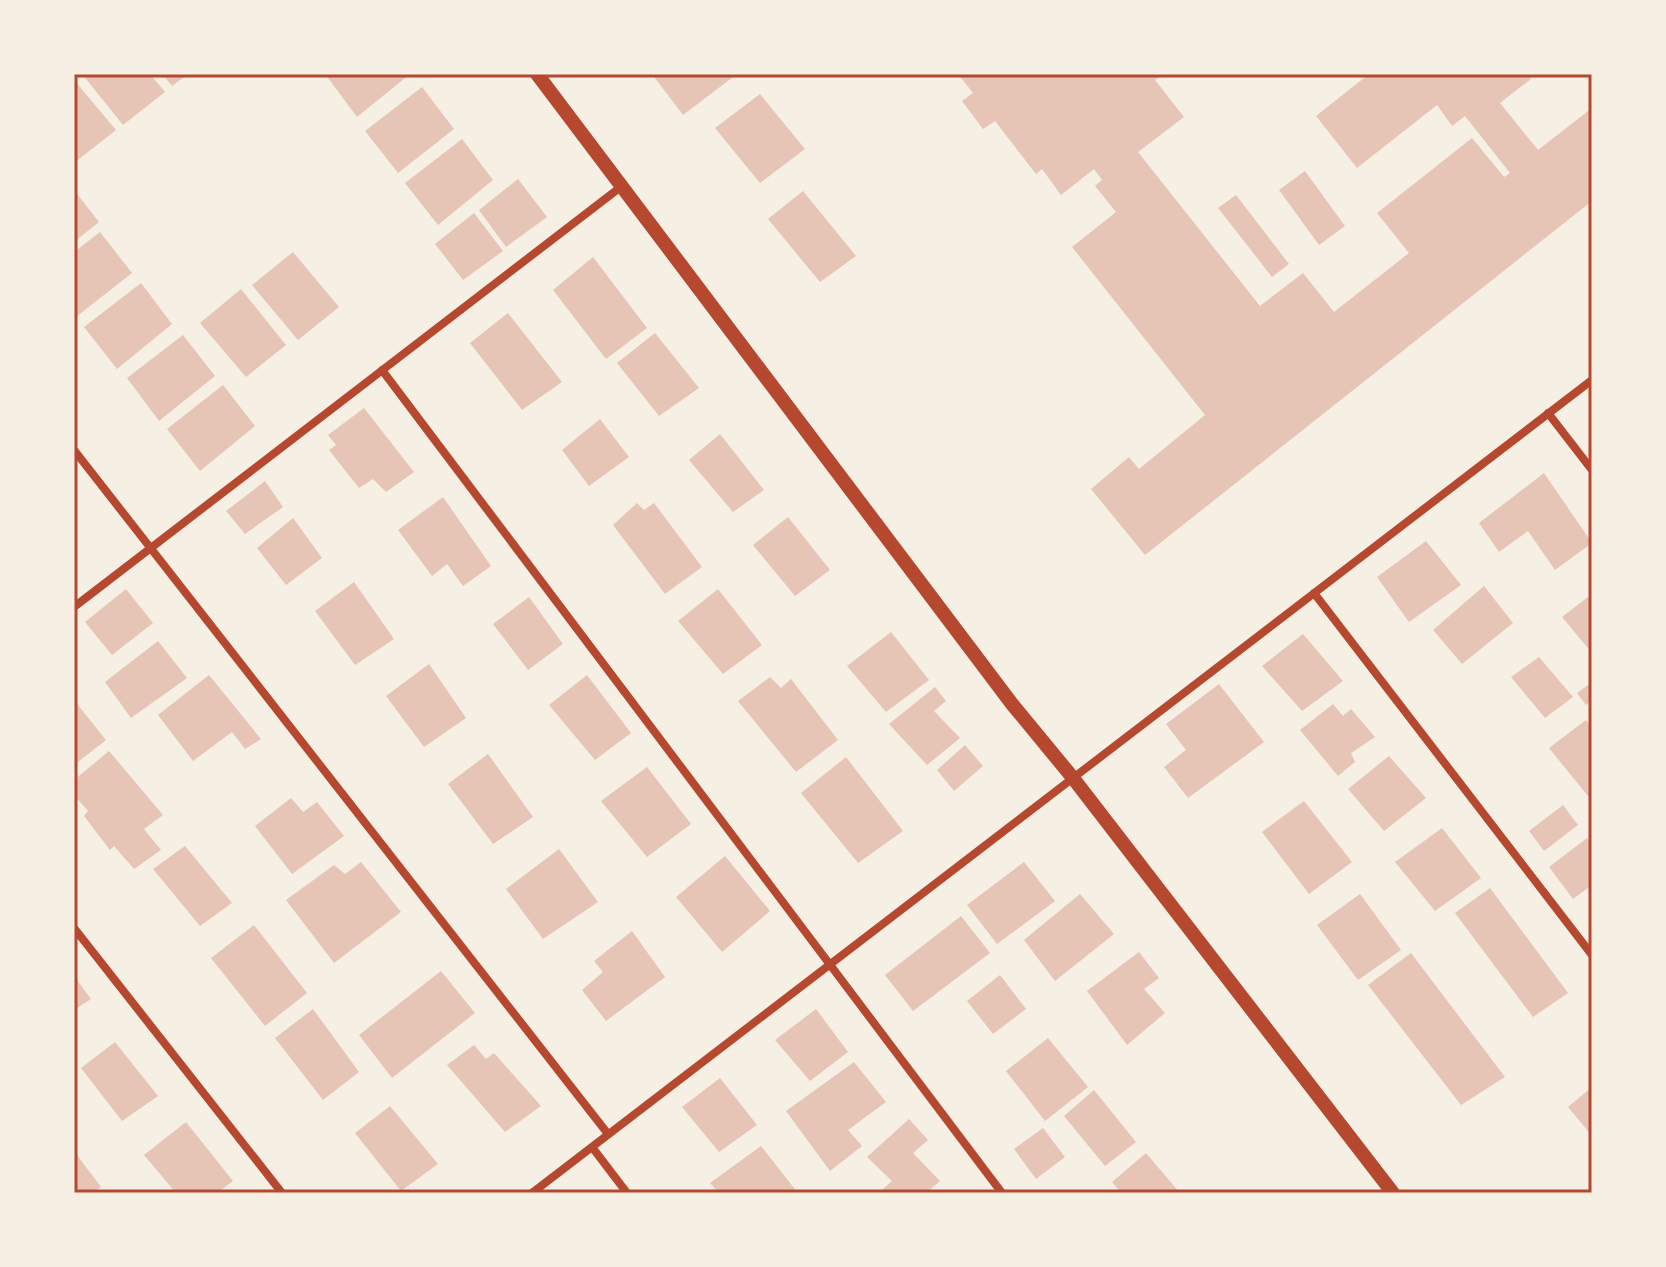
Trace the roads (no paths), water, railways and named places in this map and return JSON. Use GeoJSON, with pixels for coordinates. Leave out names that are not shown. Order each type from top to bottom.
{"type":"FeatureCollection","features":[{"type":"Feature","properties":{"kind":"street"},"geometry":{"type":"LineString","coordinates":[[537,74],[1003,692],[1073,778],[1393,1193]]}},
{"type":"Feature","properties":{"kind":"street"},"geometry":{"type":"LineString","coordinates":[[74,607],[623,185]]}},
{"type":"Feature","properties":{"kind":"street"},"geometry":{"type":"LineString","coordinates":[[382,370],[1002,1193]]}},
{"type":"Feature","properties":{"kind":"street"},"geometry":{"type":"LineString","coordinates":[[532,1193],[1592,380]]}},
{"type":"Feature","properties":{"kind":"street"},"geometry":{"type":"LineString","coordinates":[[1548,413],[1592,470]]}},
{"type":"Feature","properties":{"kind":"street"},"geometry":{"type":"LineString","coordinates":[[74,450],[608,1134]]}},
{"type":"Feature","properties":{"kind":"street"},"geometry":{"type":"LineString","coordinates":[[1314,593],[1592,955]]}},
{"type":"Feature","properties":{"kind":"street"},"geometry":{"type":"LineString","coordinates":[[74,928],[282,1193]]}},
{"type":"Feature","properties":{"kind":"street"},"geometry":{"type":"LineString","coordinates":[[592,1147],[627,1193]]}}]}
